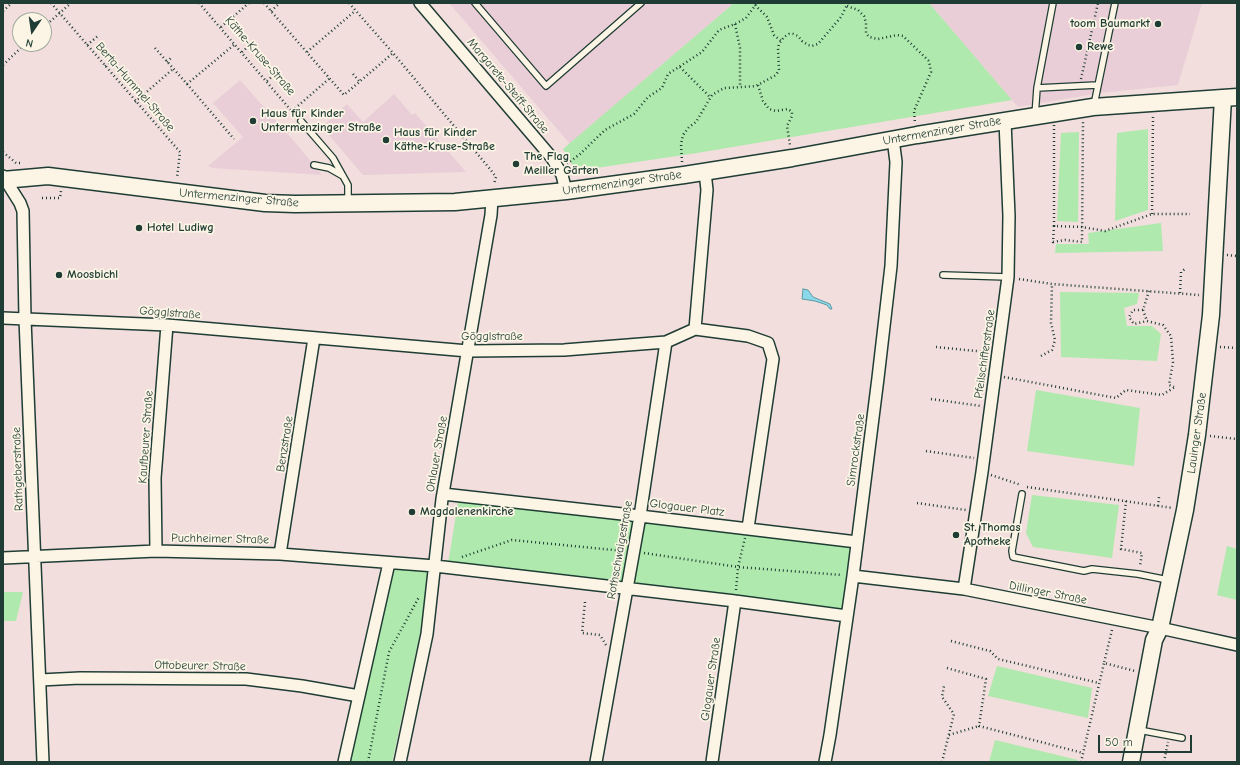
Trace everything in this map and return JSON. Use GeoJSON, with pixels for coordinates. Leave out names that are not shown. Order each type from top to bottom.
{"type":"FeatureCollection","features":[{"type":"Feature","properties":{"kind":"street","name":"Margarete-Steiff-Straße"},"geometry":{"type":"LineString","coordinates":[[420,3],[547,152],[559,169],[566,192]]}},
{"type":"Feature","properties":{"kind":"street","name":"Untermenzinger Straße"},"geometry":{"type":"LineString","coordinates":[[4,179],[48,176],[265,203],[348,204],[455,202],[566,192],[705,172],[792,158],[892,139],[1089,108],[1153,102],[1230,98]]}},
{"type":"Feature","properties":{"kind":"street","name":"Lauinger Straße"},"geometry":{"type":"LineString","coordinates":[[1131,762],[1154,640],[1160,628],[1185,510],[1197,435],[1206,364],[1230,98]]}},
{"type":"Feature","properties":{"kind":"street","name":"Pfeilschifterstraße"},"geometry":{"type":"LineString","coordinates":[[964,589],[992,407],[1008,277],[1010,216],[1005,121]]}},
{"type":"Feature","properties":{"kind":"street","name":"Simrockstraße"},"geometry":{"type":"LineString","coordinates":[[825,762],[853,576],[891,266],[896,162],[892,139]]}},
{"type":"Feature","properties":{"kind":"street"},"geometry":{"type":"LineString","coordinates":[[695,330],[706,190],[705,172]]}},
{"type":"Feature","properties":{"kind":"street","name":"Rathgeberstraße"},"geometry":{"type":"LineString","coordinates":[[4,179],[20,203],[23,211],[25,320],[43,762]]}},
{"type":"Feature","properties":{"kind":"street","name":"Ohlauer Straße"},"geometry":{"type":"LineString","coordinates":[[400,762],[427,634],[443,494],[491,215],[492,198]]}},
{"type":"Feature","properties":{"kind":"street","name":"Gögglstraße"},"geometry":{"type":"LineString","coordinates":[[3,318],[167,325],[468,351],[564,350],[666,342],[695,330],[748,336],[768,344],[773,359],[748,528]]}},
{"type":"Feature","properties":{"kind":"street","name":"Kaufbeurer Straße"},"geometry":{"type":"LineString","coordinates":[[156,551],[155,478],[167,325]]}},
{"type":"Feature","properties":{"kind":"street","name":"Benzstraße"},"geometry":{"type":"LineString","coordinates":[[280,554],[314,338]]}},
{"type":"Feature","properties":{"kind":"street","name":"Rothschwaigestraße"},"geometry":{"type":"LineString","coordinates":[[596,762],[640,516],[666,342]]}},
{"type":"Feature","properties":{"kind":"street","name":"Glogauer Platz"},"geometry":{"type":"LineString","coordinates":[[443,494],[748,528],[857,542]]}},
{"type":"Feature","properties":{"kind":"street","name":"Puchheimer Straße"},"geometry":{"type":"LineString","coordinates":[[3,558],[156,551],[280,554],[435,566]]}},
{"type":"Feature","properties":{"kind":"street"},"geometry":{"type":"LineString","coordinates":[[344,762],[389,563]]}},
{"type":"Feature","properties":{"kind":"street"},"geometry":{"type":"LineString","coordinates":[[435,566],[735,601],[847,616]]}},
{"type":"Feature","properties":{"kind":"street","name":"Dillinger Straße"},"geometry":{"type":"LineString","coordinates":[[853,576],[964,589],[1237,645]]}},
{"type":"Feature","properties":{"kind":"street","name":"Glogauer Straße"},"geometry":{"type":"LineString","coordinates":[[712,762],[735,601]]}},
{"type":"Feature","properties":{"kind":"street","name":"Ottobeurer Straße"},"geometry":{"type":"LineString","coordinates":[[40,680],[80,678],[246,679],[302,686],[360,696]]}},
{"type":"Feature","properties":{"kind":"lane"},"geometry":{"type":"LineString","coordinates":[[474,3],[546,86],[641,3]]}},
{"type":"Feature","properties":{"kind":"lane"},"geometry":{"type":"LineString","coordinates":[[1035,116],[1037,88],[1052,3]]}},
{"type":"Feature","properties":{"kind":"lane"},"geometry":{"type":"LineString","coordinates":[[1089,108],[1097,85],[1115,3]]}},
{"type":"Feature","properties":{"kind":"lane"},"geometry":{"type":"LineString","coordinates":[[1037,88],[1097,85]]}},
{"type":"Feature","properties":{"kind":"lane"},"geometry":{"type":"LineString","coordinates":[[301,121],[333,158],[348,185],[348,204]]}},
{"type":"Feature","properties":{"kind":"lane"},"geometry":{"type":"LineString","coordinates":[[314,166],[328,168],[343,177]]}},
{"type":"Feature","properties":{"kind":"lane"},"geometry":{"type":"LineString","coordinates":[[943,275],[1008,277]]}},
{"type":"Feature","properties":{"kind":"lane"},"geometry":{"type":"LineString","coordinates":[[1022,494],[1012,551],[1014,557],[1084,571],[1092,569],[1138,574],[1170,580]]}},
{"type":"Feature","properties":{"kind":"lane"},"geometry":{"type":"LineString","coordinates":[[1138,730],[1182,738]]}},
{"type":"Feature","properties":{"kind":"path"},"geometry":{"type":"LineString","coordinates":[[3,11],[12,3]]}},
{"type":"Feature","properties":{"kind":"path","name":"Berta-Hummel-Straße"},"geometry":{"type":"LineString","coordinates":[[51,3],[180,152],[175,192]]}},
{"type":"Feature","properties":{"kind":"path"},"geometry":{"type":"LineString","coordinates":[[52,19],[71,3]]}},
{"type":"Feature","properties":{"kind":"path","name":"Käthe-Kruse-Straße"},"geometry":{"type":"LineString","coordinates":[[199,3],[301,121]]}},
{"type":"Feature","properties":{"kind":"path"},"geometry":{"type":"LineString","coordinates":[[221,27],[248,3]]}},
{"type":"Feature","properties":{"kind":"path"},"geometry":{"type":"LineString","coordinates":[[264,3],[344,95],[393,53]]}},
{"type":"Feature","properties":{"kind":"path"},"geometry":{"type":"LineString","coordinates":[[271,11],[280,3]]}},
{"type":"Feature","properties":{"kind":"path"},"geometry":{"type":"LineString","coordinates":[[349,3],[393,53],[496,177],[492,198]]}},
{"type":"Feature","properties":{"kind":"path"},"geometry":{"type":"LineString","coordinates":[[1080,86],[1098,3]]}},
{"type":"Feature","properties":{"kind":"path"},"geometry":{"type":"LineString","coordinates":[[559,169],[580,154],[604,130],[634,114],[648,96],[662,88],[668,74],[702,52],[719,30],[746,18],[756,4],[767,17],[774,35],[781,41]]}},
{"type":"Feature","properties":{"kind":"path"},"geometry":{"type":"LineString","coordinates":[[684,175],[681,151],[682,138],[686,130],[696,122],[710,97],[719,90],[729,87],[750,87],[758,85],[773,77],[778,73],[778,48],[786,35],[793,34],[798,36],[805,44],[812,46],[818,44],[841,17],[848,5],[858,10],[864,16],[866,33],[869,37],[878,39],[897,35],[903,36],[929,61],[931,69],[930,77],[914,111],[917,135]]}},
{"type":"Feature","properties":{"kind":"path"},"geometry":{"type":"LineString","coordinates":[[307,52],[355,11]]}},
{"type":"Feature","properties":{"kind":"path"},"geometry":{"type":"LineString","coordinates":[[735,24],[740,48],[740,87]]}},
{"type":"Feature","properties":{"kind":"path"},"geometry":{"type":"LineString","coordinates":[[87,45],[98,36]]}},
{"type":"Feature","properties":{"kind":"path"},"geometry":{"type":"LineString","coordinates":[[187,84],[235,44]]}},
{"type":"Feature","properties":{"kind":"path"},"geometry":{"type":"LineString","coordinates":[[242,52],[251,44]]}},
{"type":"Feature","properties":{"kind":"path"},"geometry":{"type":"LineString","coordinates":[[155,48],[234,139]]}},
{"type":"Feature","properties":{"kind":"path"},"geometry":{"type":"LineString","coordinates":[[3,64],[16,52]]}},
{"type":"Feature","properties":{"kind":"path"},"geometry":{"type":"LineString","coordinates":[[105,66],[116,57]]}},
{"type":"Feature","properties":{"kind":"path"},"geometry":{"type":"LineString","coordinates":[[167,62],[172,57]]}},
{"type":"Feature","properties":{"kind":"path"},"geometry":{"type":"LineString","coordinates":[[680,67],[710,97]]}},
{"type":"Feature","properties":{"kind":"path"},"geometry":{"type":"LineString","coordinates":[[136,102],[173,69]]}},
{"type":"Feature","properties":{"kind":"path"},"geometry":{"type":"LineString","coordinates":[[267,81],[276,73]]}},
{"type":"Feature","properties":{"kind":"path"},"geometry":{"type":"LineString","coordinates":[[353,74],[360,82]]}},
{"type":"Feature","properties":{"kind":"path"},"geometry":{"type":"LineString","coordinates":[[292,111],[330,78]]}},
{"type":"Feature","properties":{"kind":"path"},"geometry":{"type":"LineString","coordinates":[[758,85],[763,101],[769,109],[776,111],[788,109],[792,112],[787,129],[792,158]]}},
{"type":"Feature","properties":{"kind":"path"},"geometry":{"type":"LineString","coordinates":[[1152,214],[1153,102]]}},
{"type":"Feature","properties":{"kind":"path"},"geometry":{"type":"LineString","coordinates":[[1054,113],[1053,242],[1065,240],[1082,242],[1089,108]]}},
{"type":"Feature","properties":{"kind":"path"},"geometry":{"type":"LineString","coordinates":[[42,198],[60,198],[61,190]]}},
{"type":"Feature","properties":{"kind":"path"},"geometry":{"type":"LineString","coordinates":[[1054,226],[1082,227],[1104,231],[1152,214],[1190,214]]}},
{"type":"Feature","properties":{"kind":"path"},"geometry":{"type":"LineString","coordinates":[[1180,293],[1181,272],[1185,268]]}},
{"type":"Feature","properties":{"kind":"path"},"geometry":{"type":"LineString","coordinates":[[1008,277],[1052,284],[1212,296]]}},
{"type":"Feature","properties":{"kind":"path"},"geometry":{"type":"LineString","coordinates":[[1041,356],[1052,350],[1055,340],[1051,323],[1052,284]]}},
{"type":"Feature","properties":{"kind":"path"},"geometry":{"type":"LineString","coordinates":[[1147,321],[1143,310],[1149,291]]}},
{"type":"Feature","properties":{"kind":"path"},"geometry":{"type":"LineString","coordinates":[[996,375],[1116,398],[1126,390],[1162,395],[1175,387],[1169,385],[1173,362],[1171,336],[1163,325],[1147,321],[1134,324],[1129,317],[1133,310],[1143,310]]}},
{"type":"Feature","properties":{"kind":"path"},"geometry":{"type":"LineString","coordinates":[[936,347],[999,354]]}},
{"type":"Feature","properties":{"kind":"path"},"geometry":{"type":"LineString","coordinates":[[931,399],[992,407]]}},
{"type":"Feature","properties":{"kind":"path"},"geometry":{"type":"LineString","coordinates":[[1197,435],[1237,439]]}},
{"type":"Feature","properties":{"kind":"path"},"geometry":{"type":"LineString","coordinates":[[926,451],[984,460]]}},
{"type":"Feature","properties":{"kind":"path"},"geometry":{"type":"LineString","coordinates":[[982,472],[1023,486],[1185,510]]}},
{"type":"Feature","properties":{"kind":"path"},"geometry":{"type":"LineString","coordinates":[[1158,506],[1159,497]]}},
{"type":"Feature","properties":{"kind":"path"},"geometry":{"type":"LineString","coordinates":[[1126,501],[1121,549],[1142,553],[1138,574]]}},
{"type":"Feature","properties":{"kind":"path"},"geometry":{"type":"LineString","coordinates":[[917,503],[976,512]]}},
{"type":"Feature","properties":{"kind":"path"},"geometry":{"type":"LineString","coordinates":[[735,601],[738,566],[748,528]]}},
{"type":"Feature","properties":{"kind":"path"},"geometry":{"type":"LineString","coordinates":[[585,602],[582,633],[600,635],[608,647],[615,653]]}},
{"type":"Feature","properties":{"kind":"path"},"geometry":{"type":"LineString","coordinates":[[1081,762],[1115,620]]}},
{"type":"Feature","properties":{"kind":"path"},"geometry":{"type":"LineString","coordinates":[[951,641],[990,651],[998,659],[1099,683]]}},
{"type":"Feature","properties":{"kind":"path"},"geometry":{"type":"LineString","coordinates":[[1104,663],[1148,674]]}},
{"type":"Feature","properties":{"kind":"path"},"geometry":{"type":"LineString","coordinates":[[947,668],[986,679],[979,726]]}},
{"type":"Feature","properties":{"kind":"path"},"geometry":{"type":"LineString","coordinates":[[942,762],[954,714],[942,697],[944,686]]}},
{"type":"Feature","properties":{"kind":"path"},"geometry":{"type":"LineString","coordinates":[[949,735],[979,726],[1083,753]]}},
{"type":"Feature","properties":{"kind":"path"},"geometry":{"type":"LineString","coordinates":[[1164,762],[1169,736]]}},
{"type":"Feature","properties":{"kind":"shaded area"},"geometry":{"type":"Polygon","coordinates":[[[449,3],[734,3],[570,144],[449,3]]]}},
{"type":"Feature","properties":{"kind":"shaded area"},"geometry":{"type":"Polygon","coordinates":[[[929,3],[1202,3],[1178,85],[1100,93],[1018,107],[929,3]]]}},
{"type":"Feature","properties":{"kind":"shaded area","name":"Haus für Kinder Untermenzinger Straße"},"geometry":{"type":"Polygon","coordinates":[[[240,80],[322,175],[213,168],[208,166],[243,137],[213,103],[240,80]]]}},
{"type":"Feature","properties":{"kind":"shaded area","name":"Haus für Kinder Käthe-Kruse-Straße"},"geometry":{"type":"Polygon","coordinates":[[[394,94],[412,115],[415,113],[466,172],[363,175],[322,127],[347,104],[363,122],[394,94]]]}},
{"type":"Feature","properties":{"kind":"green space"},"geometry":{"type":"Polygon","coordinates":[[[734,3],[929,3],[1012,100],[697,153],[576,171],[563,149],[734,3]]]}},
{"type":"Feature","properties":{"kind":"green space"},"geometry":{"type":"Polygon","coordinates":[[[1148,129],[1148,210],[1115,221],[1117,133],[1148,129]]]}},
{"type":"Feature","properties":{"kind":"green space"},"geometry":{"type":"Polygon","coordinates":[[[1079,132],[1078,222],[1057,221],[1061,133],[1079,132]]]}},
{"type":"Feature","properties":{"kind":"green space"},"geometry":{"type":"Polygon","coordinates":[[[1161,223],[1163,251],[1055,253],[1056,244],[1089,244],[1088,233],[1161,223]]]}},
{"type":"Feature","properties":{"kind":"green space"},"geometry":{"type":"Polygon","coordinates":[[[1060,292],[1139,293],[1137,304],[1124,308],[1127,326],[1152,326],[1161,334],[1157,361],[1061,357],[1060,292]]]}},
{"type":"Feature","properties":{"kind":"green space"},"geometry":{"type":"Polygon","coordinates":[[[1036,390],[1140,408],[1134,466],[1027,451],[1036,390]]]}},
{"type":"Feature","properties":{"kind":"green space"},"geometry":{"type":"Polygon","coordinates":[[[1032,495],[1119,505],[1112,558],[1033,547],[1026,533],[1032,495]]]}},
{"type":"Feature","properties":{"kind":"green space"},"geometry":{"type":"Polygon","coordinates":[[[458,502],[747,532],[852,545],[842,613],[448,564],[458,502]]]}},
{"type":"Feature","properties":{"kind":"green space"},"geometry":{"type":"Polygon","coordinates":[[[1227,546],[1237,549],[1237,600],[1217,595],[1227,546]]]}},
{"type":"Feature","properties":{"kind":"green space"},"geometry":{"type":"Polygon","coordinates":[[[392,569],[429,572],[420,634],[392,762],[346,762],[392,569]]]}},
{"type":"Feature","properties":{"kind":"green space"},"geometry":{"type":"Polygon","coordinates":[[[3,592],[23,592],[16,621],[3,621],[3,592]]]}},
{"type":"Feature","properties":{"kind":"green space"},"geometry":{"type":"Polygon","coordinates":[[[997,666],[1092,688],[1088,718],[988,696],[997,666]]]}},
{"type":"Feature","properties":{"kind":"green space"},"geometry":{"type":"Polygon","coordinates":[[[995,740],[1078,760],[1077,762],[989,762],[995,740]]]}},
{"type":"Feature","properties":{"kind":"water"},"geometry":{"type":"Polygon","coordinates":[[[803,289],[808,290],[813,297],[830,304],[832,309],[830,309],[827,305],[815,301],[802,299],[803,289]]]}},
{"type":"Feature","properties":{"kind":"place","name":"toom Baumarkt"},"geometry":{"type":"Point","coordinates":[1158,24]}},
{"type":"Feature","properties":{"kind":"place","name":"Rewe"},"geometry":{"type":"Point","coordinates":[1079,47]}},
{"type":"Feature","properties":{"kind":"place","name":"Haus für Kinder Untermenzinger Straße"},"geometry":{"type":"Point","coordinates":[253,121]}},
{"type":"Feature","properties":{"kind":"place","name":"Haus für Kinder Käthe-Kruse-Straße"},"geometry":{"type":"Point","coordinates":[386,140]}},
{"type":"Feature","properties":{"kind":"place","name":"The Flag Meiller Gärten"},"geometry":{"type":"Point","coordinates":[516,164]}},
{"type":"Feature","properties":{"kind":"place","name":"Hotel Ludiwg"},"geometry":{"type":"Point","coordinates":[139,228]}},
{"type":"Feature","properties":{"kind":"place","name":"Moosbichl"},"geometry":{"type":"Point","coordinates":[59,275]}},
{"type":"Feature","properties":{"kind":"place","name":"Magdalenenkirche"},"geometry":{"type":"Point","coordinates":[412,512]}},
{"type":"Feature","properties":{"kind":"place","name":"St. Thomas Apotheke"},"geometry":{"type":"Point","coordinates":[956,535]}}]}
